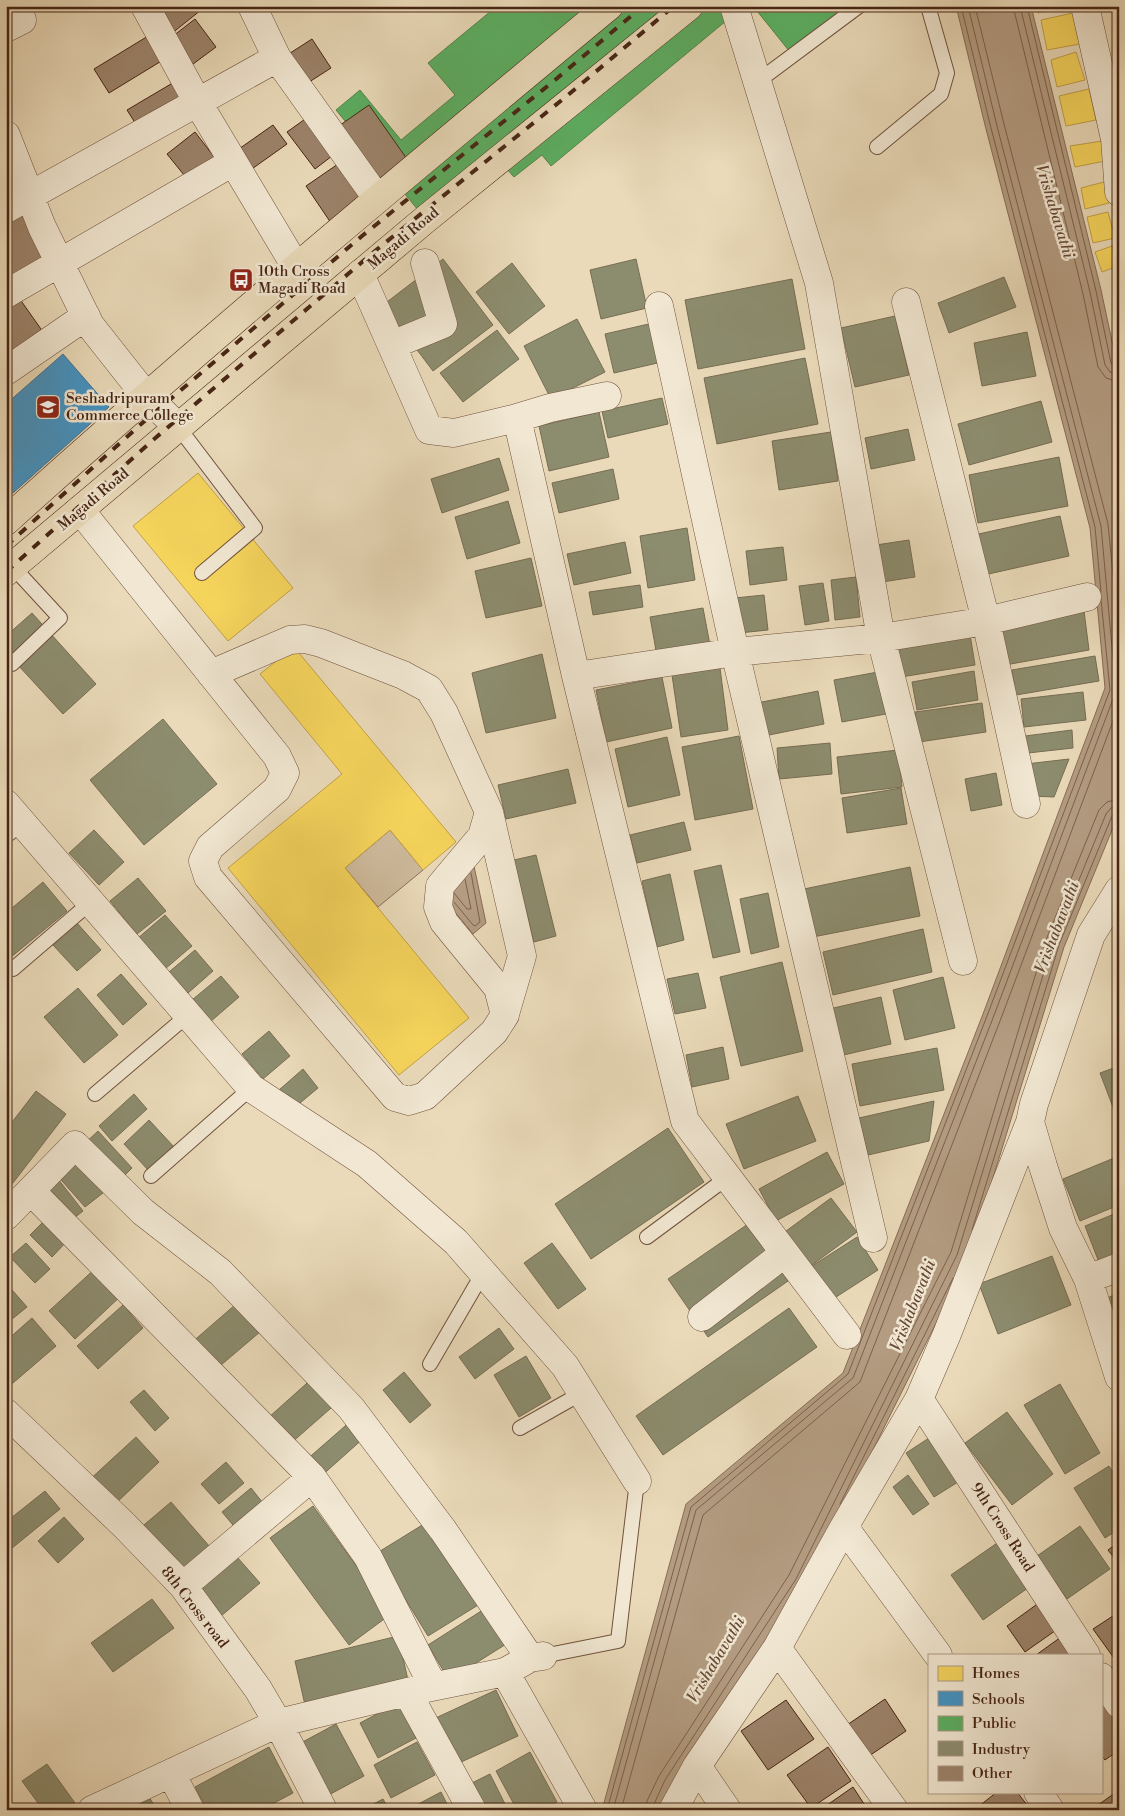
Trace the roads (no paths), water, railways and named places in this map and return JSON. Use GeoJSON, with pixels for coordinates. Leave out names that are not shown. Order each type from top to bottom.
{"type":"FeatureCollection","features":[{"type":"Feature","properties":{"kind":"main road"},"geometry":{"type":"LineString","coordinates":[[6,521],[146,396],[377,198],[609,6]]}},
{"type":"Feature","properties":{"kind":"main road","name":"Magadi Road"},"geometry":{"type":"LineString","coordinates":[[10,569],[427,218],[689,6]]}},
{"type":"Feature","properties":{"kind":"street"},"geometry":{"type":"LineString","coordinates":[[6,28],[22,20],[17,6]]}},
{"type":"Feature","properties":{"kind":"street"},"geometry":{"type":"LineString","coordinates":[[145,6],[198,102],[296,268]]}},
{"type":"Feature","properties":{"kind":"street"},"geometry":{"type":"LineString","coordinates":[[252,6],[278,58],[377,198]]}},
{"type":"Feature","properties":{"kind":"street"},"geometry":{"type":"LineString","coordinates":[[734,6],[819,284],[881,638],[963,961]]}},
{"type":"Feature","properties":{"kind":"street"},"geometry":{"type":"LineString","coordinates":[[1085,6],[1117,138],[1119,192]]}},
{"type":"Feature","properties":{"kind":"street"},"geometry":{"type":"LineString","coordinates":[[18,203],[278,58]]}},
{"type":"Feature","properties":{"kind":"street"},"geometry":{"type":"LineString","coordinates":[[6,135],[18,203],[60,264],[90,325],[146,396],[179,428]]}},
{"type":"Feature","properties":{"kind":"street"},"geometry":{"type":"LineString","coordinates":[[6,294],[233,162]]}},
{"type":"Feature","properties":{"kind":"street"},"geometry":{"type":"LineString","coordinates":[[392,345],[444,324],[425,264]]}},
{"type":"Feature","properties":{"kind":"street"},"geometry":{"type":"LineString","coordinates":[[360,274],[429,430],[454,433],[550,408],[607,396]]}},
{"type":"Feature","properties":{"kind":"street"},"geometry":{"type":"LineString","coordinates":[[906,302],[986,621],[1026,804]]}},
{"type":"Feature","properties":{"kind":"street"},"geometry":{"type":"LineString","coordinates":[[660,306],[736,652],[873,1238]]}},
{"type":"Feature","properties":{"kind":"street"},"geometry":{"type":"LineString","coordinates":[[6,371],[86,316]]}},
{"type":"Feature","properties":{"kind":"street"},"geometry":{"type":"LineString","coordinates":[[517,418],[576,676],[685,1121],[848,1335]]}},
{"type":"Feature","properties":{"kind":"street"},"geometry":{"type":"LineString","coordinates":[[80,510],[211,674],[277,756],[286,774],[277,789],[210,847],[203,861],[208,877],[395,1097],[409,1100],[425,1096],[494,1032],[505,1015],[522,956],[489,812],[444,712],[429,689],[403,675],[321,643],[305,639],[290,640],[211,674]]}},
{"type":"Feature","properties":{"kind":"street"},"geometry":{"type":"LineString","coordinates":[[576,676],[736,652],[881,638],[986,621],[1087,597]]}},
{"type":"Feature","properties":{"kind":"street"},"geometry":{"type":"LineString","coordinates":[[489,812],[482,836],[440,886],[438,907],[444,922],[498,988],[505,1015]]}},
{"type":"Feature","properties":{"kind":"street"},"geometry":{"type":"LineString","coordinates":[[12,821],[92,902],[251,1088],[367,1164],[456,1242],[564,1366],[638,1481]]}},
{"type":"Feature","properties":{"kind":"street"},"geometry":{"type":"LineString","coordinates":[[673,1810],[697,1766],[777,1648],[844,1527],[919,1399],[947,1334],[1030,1122],[1034,1104],[1090,935],[1119,890]]}},
{"type":"Feature","properties":{"kind":"street"},"geometry":{"type":"LineString","coordinates":[[1030,1122],[1063,1228],[1088,1279],[1119,1377]]}},
{"type":"Feature","properties":{"kind":"street"},"geometry":{"type":"LineString","coordinates":[[6,1216],[75,1146],[143,1212],[220,1272],[351,1408],[444,1530],[536,1657],[505,1672],[433,1686],[278,1723],[92,1810]]}},
{"type":"Feature","properties":{"kind":"street"},"geometry":{"type":"LineString","coordinates":[[31,1190],[312,1477],[368,1557],[433,1686]]}},
{"type":"Feature","properties":{"kind":"street"},"geometry":{"type":"LineString","coordinates":[[702,1317],[785,1253]]}},
{"type":"Feature","properties":{"kind":"street"},"geometry":{"type":"LineString","coordinates":[[1088,1279],[1119,1267]]}},
{"type":"Feature","properties":{"kind":"street","name":"9th Cross Road"},"geometry":{"type":"LineString","coordinates":[[919,1399],[1085,1654]]}},
{"type":"Feature","properties":{"kind":"street","name":"8th Cross road"},"geometry":{"type":"LineString","coordinates":[[6,1413],[124,1525],[183,1586],[258,1689],[278,1723],[323,1810]]}},
{"type":"Feature","properties":{"kind":"street"},"geometry":{"type":"LineString","coordinates":[[183,1586],[312,1477]]}},
{"type":"Feature","properties":{"kind":"street"},"geometry":{"type":"LineString","coordinates":[[844,1527],[937,1654]]}},
{"type":"Feature","properties":{"kind":"street"},"geometry":{"type":"LineString","coordinates":[[777,1648],[894,1810]]}},
{"type":"Feature","properties":{"kind":"street"},"geometry":{"type":"LineString","coordinates":[[505,1672],[583,1810]]}},
{"type":"Feature","properties":{"kind":"street"},"geometry":{"type":"LineString","coordinates":[[1102,1678],[1119,1704]]}},
{"type":"Feature","properties":{"kind":"street"},"geometry":{"type":"LineString","coordinates":[[407,1692],[472,1810]]}},
{"type":"Feature","properties":{"kind":"street"},"geometry":{"type":"LineString","coordinates":[[697,1766],[727,1810]]}},
{"type":"Feature","properties":{"kind":"street"},"geometry":{"type":"LineString","coordinates":[[171,1773],[190,1810]]}},
{"type":"Feature","properties":{"kind":"street"},"geometry":{"type":"LineString","coordinates":[[1039,1794],[1050,1810]]}},
{"type":"Feature","properties":{"kind":"lane"},"geometry":{"type":"LineString","coordinates":[[758,82],[859,6]]}},
{"type":"Feature","properties":{"kind":"lane"},"geometry":{"type":"LineString","coordinates":[[877,147],[941,94],[947,73],[928,6]]}},
{"type":"Feature","properties":{"kind":"lane"},"geometry":{"type":"LineString","coordinates":[[179,428],[256,528],[202,573]]}},
{"type":"Feature","properties":{"kind":"lane"},"geometry":{"type":"LineString","coordinates":[[6,658],[12,664],[60,618],[10,569]]}},
{"type":"Feature","properties":{"kind":"lane"},"geometry":{"type":"LineString","coordinates":[[13,969],[92,902]]}},
{"type":"Feature","properties":{"kind":"lane"},"geometry":{"type":"LineString","coordinates":[[95,1094],[188,1015]]}},
{"type":"Feature","properties":{"kind":"lane"},"geometry":{"type":"LineString","coordinates":[[151,1176],[251,1088]]}},
{"type":"Feature","properties":{"kind":"lane"},"geometry":{"type":"LineString","coordinates":[[647,1238],[728,1177]]}},
{"type":"Feature","properties":{"kind":"lane"},"geometry":{"type":"LineString","coordinates":[[430,1364],[483,1273]]}},
{"type":"Feature","properties":{"kind":"lane"},"geometry":{"type":"LineString","coordinates":[[520,1428],[582,1393]]}},
{"type":"Feature","properties":{"kind":"lane"},"geometry":{"type":"LineString","coordinates":[[536,1657],[618,1641],[638,1481]]}},
{"type":"Feature","properties":{"kind":"water","name":"Vrishabavathi"},"geometry":{"type":"Polygon","coordinates":[[[956,6],[1031,6],[1101,290],[1119,374],[1119,813],[1064,947],[968,1259],[806,1584],[663,1810],[602,1810],[686,1504],[843,1373],[983,1014],[1105,688],[1090,528],[986,129],[956,6]]]}},
{"type":"Feature","properties":{"kind":"water"},"geometry":{"type":"Polygon","coordinates":[[[470,847],[486,923],[473,934],[428,879],[470,847]]]}},
{"type":"Feature","properties":{"kind":"railway"},"geometry":{"type":"LineString","coordinates":[[6,546],[140,425],[362,236],[555,80],[643,6]]}},
{"type":"Feature","properties":{"kind":"railway"},"geometry":{"type":"LineString","coordinates":[[6,572],[153,440],[375,251],[568,95],[674,6]]}},
{"type":"Feature","properties":{"kind":"place","name":"10th Cross Magadi Road"},"geometry":{"type":"Point","coordinates":[241,280]}},
{"type":"Feature","properties":{"kind":"place","name":"Seshadripuram Commerce College"},"geometry":{"type":"Point","coordinates":[48,407]}}]}
